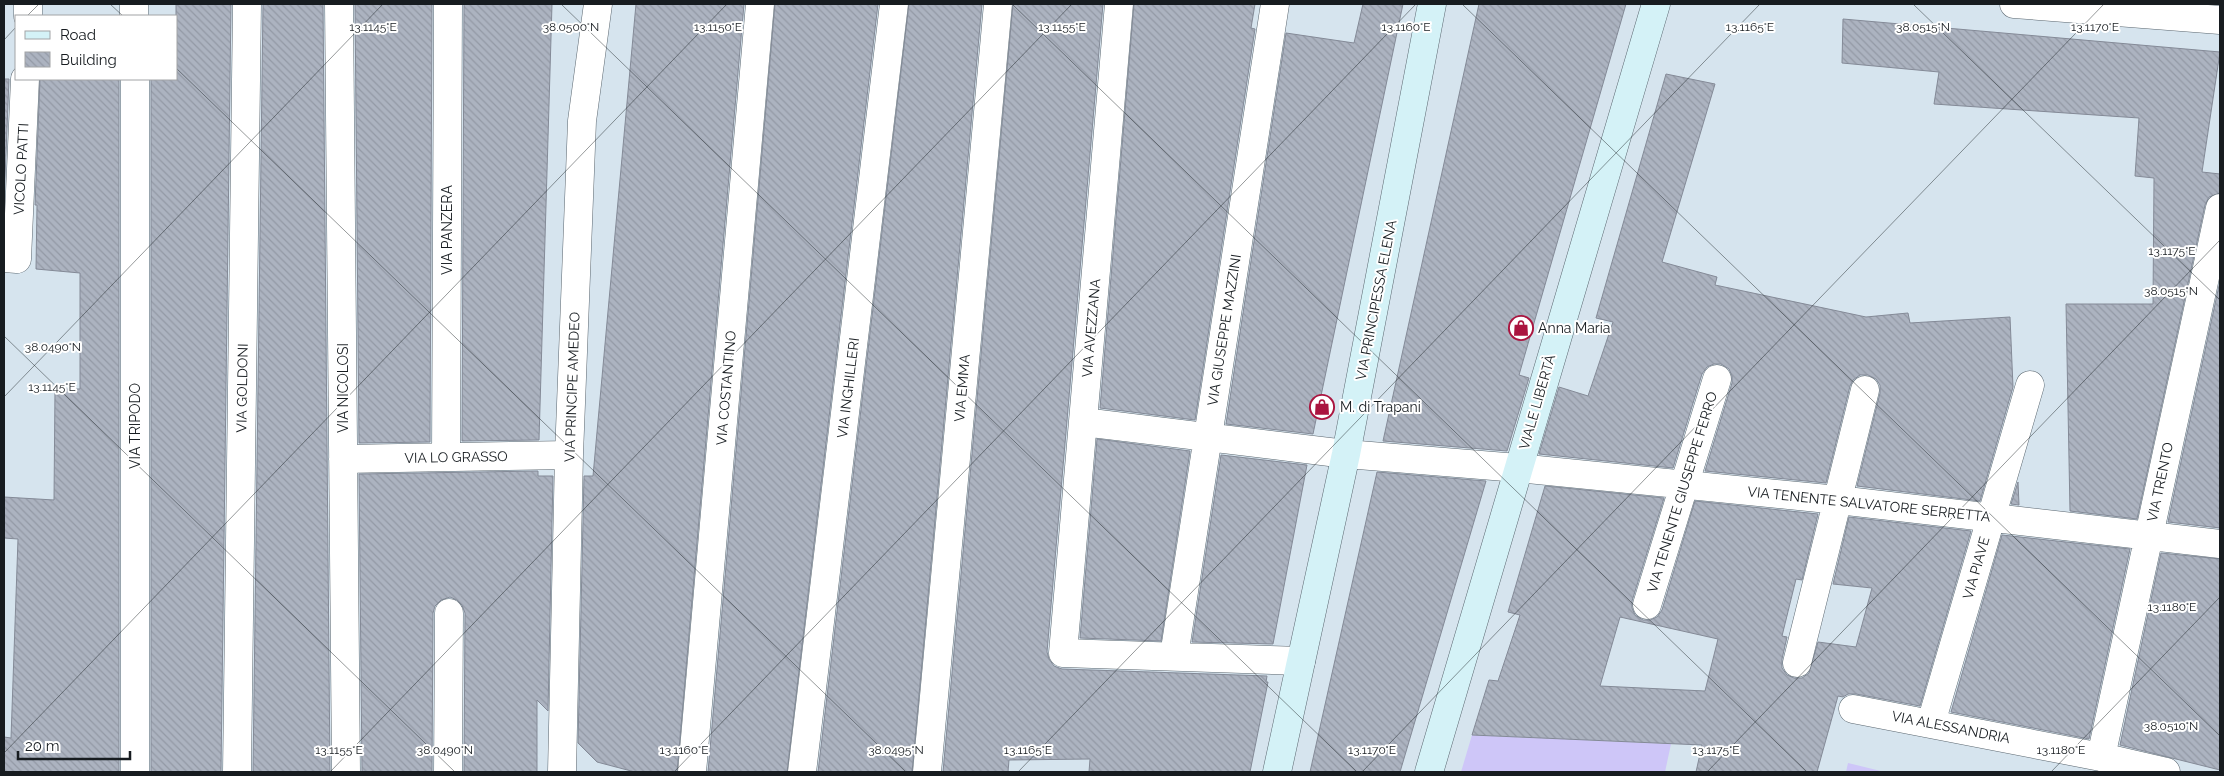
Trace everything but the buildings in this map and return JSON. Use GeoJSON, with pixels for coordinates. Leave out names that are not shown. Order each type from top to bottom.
{"type":"FeatureCollection","features":[{"type":"Feature","properties":{"kind":"street","name":"VIA GOLDONI"},"geometry":{"type":"LineString","coordinates":[[237,772],[247,4]]}},
{"type":"Feature","properties":{"kind":"street","name":"VIA NICOLOSI"},"geometry":{"type":"LineString","coordinates":[[339,4],[346,772]]}},
{"type":"Feature","properties":{"kind":"street","name":"VIA PANZERA"},"geometry":{"type":"LineString","coordinates":[[446,457],[448,4]]}},
{"type":"Feature","properties":{"kind":"street","name":"VIA PRINCIPE AMEDEO"},"geometry":{"type":"LineString","coordinates":[[567,771],[569,455],[582,121],[598,4]]}},
{"type":"Feature","properties":{"kind":"street","name":"VIA COSTANTINO"},"geometry":{"type":"LineString","coordinates":[[692,772],[760,4]]}},
{"type":"Feature","properties":{"kind":"street","name":"VIA INGHILLERI"},"geometry":{"type":"LineString","coordinates":[[802,772],[894,4]]}},
{"type":"Feature","properties":{"kind":"street","name":"VIA EMMA"},"geometry":{"type":"LineString","coordinates":[[926,772],[998,4]]}},
{"type":"Feature","properties":{"kind":"street","name":"VIA AVEZZANA"},"geometry":{"type":"LineString","coordinates":[[1119,4],[1063,653],[1174,656]]}},
{"type":"Feature","properties":{"kind":"street","name":"VIA GIUSEPPE MAZZINI"},"geometry":{"type":"LineString","coordinates":[[1174,656],[1275,4]]}},
{"type":"Feature","properties":{"kind":"street","name":"VIA PRINCIPESSA ELENA"},"geometry":{"type":"LineString","coordinates":[[1277,772],[1346,454],[1432,4]]}},
{"type":"Feature","properties":{"kind":"street","name":"VIALE LIBERTÀ"},"geometry":{"type":"LineString","coordinates":[[1429,772],[1656,4]]}},
{"type":"Feature","properties":{"kind":"street"},"geometry":{"type":"LineString","coordinates":[[2014,4],[2118,8],[2220,20]]}},
{"type":"Feature","properties":{"kind":"street","name":"VICOLO PATTI"},"geometry":{"type":"LineString","coordinates":[[10,258],[25,80]]}},
{"type":"Feature","properties":{"kind":"street","name":"VIA TRIPODO"},"geometry":{"type":"LineString","coordinates":[[134,80],[135,772]]}},
{"type":"Feature","properties":{"kind":"street","name":"VIA TRENTO"},"geometry":{"type":"LineString","coordinates":[[2101,757],[2220,208]]}},
{"type":"Feature","properties":{"kind":"street","name":"VIA TENENTE GIUSEPPE FERRO"},"geometry":{"type":"LineString","coordinates":[[1647,605],[1717,379]]}},
{"type":"Feature","properties":{"kind":"street","name":"VIA PIAVE"},"geometry":{"type":"LineString","coordinates":[[1931,723],[2030,385]]}},
{"type":"Feature","properties":{"kind":"street"},"geometry":{"type":"LineString","coordinates":[[1797,663],[1865,390]]}},
{"type":"Feature","properties":{"kind":"street","name":"VIA TENENTE SALVATORE SERRETTA"},"geometry":{"type":"LineString","coordinates":[[1083,422],[1346,454],[1684,484],[2220,544]]}},
{"type":"Feature","properties":{"kind":"street","name":"VIA LO GRASSO"},"geometry":{"type":"LineString","coordinates":[[343,459],[569,455]]}},
{"type":"Feature","properties":{"kind":"street"},"geometry":{"type":"LineString","coordinates":[[448,772],[449,613]]}},
{"type":"Feature","properties":{"kind":"street"},"geometry":{"type":"LineString","coordinates":[[1174,656],[1301,661]]}},
{"type":"Feature","properties":{"kind":"street","name":"VIA ALESSANDRIA"},"geometry":{"type":"LineString","coordinates":[[1853,709],[2101,757],[2166,772]]}},
{"type":"Feature","properties":{"kind":"shaded area"},"geometry":{"type":"Polygon","coordinates":[[[1472,735],[1671,744],[1665,772],[1461,772],[1472,735]]]}},
{"type":"Feature","properties":{"kind":"shaded area"},"geometry":{"type":"Polygon","coordinates":[[[1848,763],[1885,772],[1846,772],[1848,763]]]}},
{"type":"Feature","properties":{"kind":"place","name":"Anna Maria"},"geometry":{"type":"Point","coordinates":[1521,328]}},
{"type":"Feature","properties":{"kind":"place","name":"M. di Trapani"},"geometry":{"type":"Point","coordinates":[1322,407]}}]}
